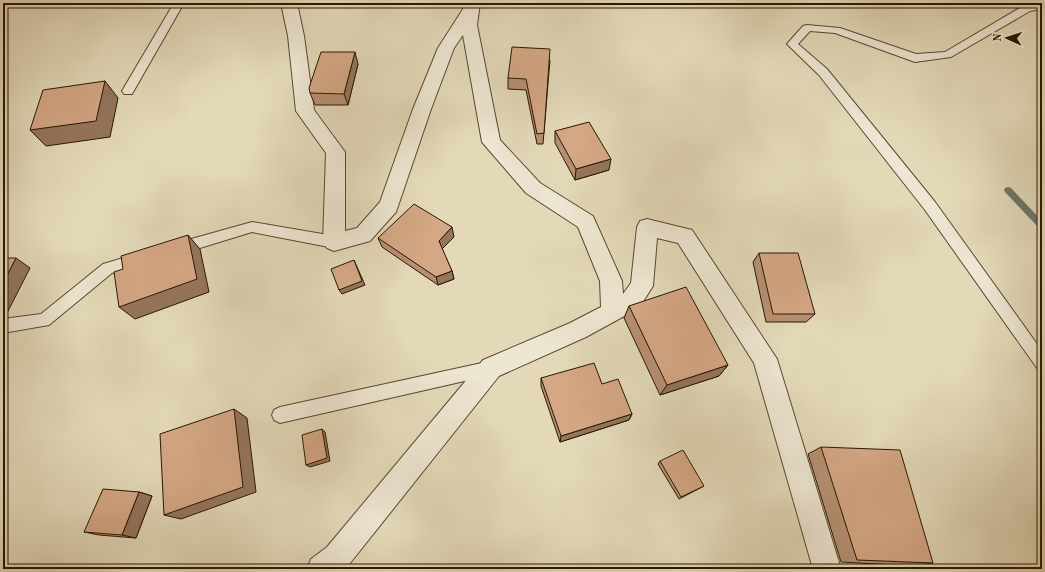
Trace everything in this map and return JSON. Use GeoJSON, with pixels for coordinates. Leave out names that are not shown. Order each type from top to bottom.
{"type":"FeatureCollection","features":[{"type":"Feature","properties":{"kind":"street"},"geometry":{"type":"LineString","coordinates":[[289,3],[296,36],[306,111],[336,152],[334,242],[363,235],[389,206],[422,109],[446,48],[472,6]]}},
{"type":"Feature","properties":{"kind":"street"},"geometry":{"type":"LineString","coordinates":[[472,6],[469,25],[491,142],[533,188],[586,222],[611,282],[613,312]]}},
{"type":"Feature","properties":{"kind":"street"},"geometry":{"type":"LineString","coordinates":[[321,569],[337,557],[491,368],[578,330],[631,301],[642,286],[646,227],[685,236],[765,359],[827,569]]}},
{"type":"Feature","properties":{"kind":"lane"},"geometry":{"type":"LineString","coordinates":[[128,90],[179,3]]}},
{"type":"Feature","properties":{"kind":"lane"},"geometry":{"type":"LineString","coordinates":[[1042,6],[1027,8],[947,55],[915,58],[836,30],[807,28],[792,44],[823,72],[930,206],[1042,363]]}},
{"type":"Feature","properties":{"kind":"lane"},"geometry":{"type":"LineString","coordinates":[[3,326],[44,320],[108,268],[252,227],[334,242]]}},
{"type":"Feature","properties":{"kind":"lane"},"geometry":{"type":"LineString","coordinates":[[280,416],[491,368]]}},
{"type":"Feature","properties":{"kind":"building"},"geometry":{"type":"Polygon","coordinates":[[[512,47],[550,49],[544,133],[537,134],[526,79],[508,78],[512,47]]]}},
{"type":"Feature","properties":{"kind":"building"},"geometry":{"type":"Polygon","coordinates":[[[321,52],[355,52],[344,94],[310,93],[309,88],[321,52]]]}},
{"type":"Feature","properties":{"kind":"building"},"geometry":{"type":"Polygon","coordinates":[[[105,81],[96,121],[30,130],[43,90],[105,81]]]}},
{"type":"Feature","properties":{"kind":"building"},"geometry":{"type":"Polygon","coordinates":[[[589,122],[611,159],[576,169],[555,131],[589,122]]]}},
{"type":"Feature","properties":{"kind":"building"},"geometry":{"type":"Polygon","coordinates":[[[414,204],[452,227],[439,241],[452,271],[436,277],[378,238],[414,204]]]}},
{"type":"Feature","properties":{"kind":"building"},"geometry":{"type":"Polygon","coordinates":[[[188,235],[197,279],[119,307],[114,272],[123,269],[121,256],[188,235]]]}},
{"type":"Feature","properties":{"kind":"building"},"geometry":{"type":"Polygon","coordinates":[[[759,253],[798,253],[815,314],[773,314],[759,253]]]}},
{"type":"Feature","properties":{"kind":"building"},"geometry":{"type":"Polygon","coordinates":[[[3,258],[16,258],[3,283],[3,258]]]}},
{"type":"Feature","properties":{"kind":"building"},"geometry":{"type":"Polygon","coordinates":[[[354,260],[362,281],[339,290],[331,269],[354,260]]]}},
{"type":"Feature","properties":{"kind":"building"},"geometry":{"type":"Polygon","coordinates":[[[686,287],[728,365],[667,385],[629,306],[686,287]]]}},
{"type":"Feature","properties":{"kind":"building"},"geometry":{"type":"Polygon","coordinates":[[[594,363],[602,384],[618,379],[632,414],[561,436],[541,378],[594,363]]]}},
{"type":"Feature","properties":{"kind":"building"},"geometry":{"type":"Polygon","coordinates":[[[234,409],[243,487],[164,515],[160,434],[234,409]]]}},
{"type":"Feature","properties":{"kind":"building"},"geometry":{"type":"Polygon","coordinates":[[[322,429],[327,458],[306,465],[302,435],[322,429]]]}},
{"type":"Feature","properties":{"kind":"building"},"geometry":{"type":"Polygon","coordinates":[[[821,447],[900,450],[933,563],[857,560],[821,447]]]}},
{"type":"Feature","properties":{"kind":"building"},"geometry":{"type":"Polygon","coordinates":[[[683,450],[704,486],[681,497],[660,461],[683,450]]]}},
{"type":"Feature","properties":{"kind":"building"},"geometry":{"type":"Polygon","coordinates":[[[103,489],[139,492],[122,535],[84,532],[103,489]]]}},
{"type":"Feature","properties":{"kind":"waterway"},"geometry":{"type":"LineString","coordinates":[[1008,190],[1042,226]]}}]}
